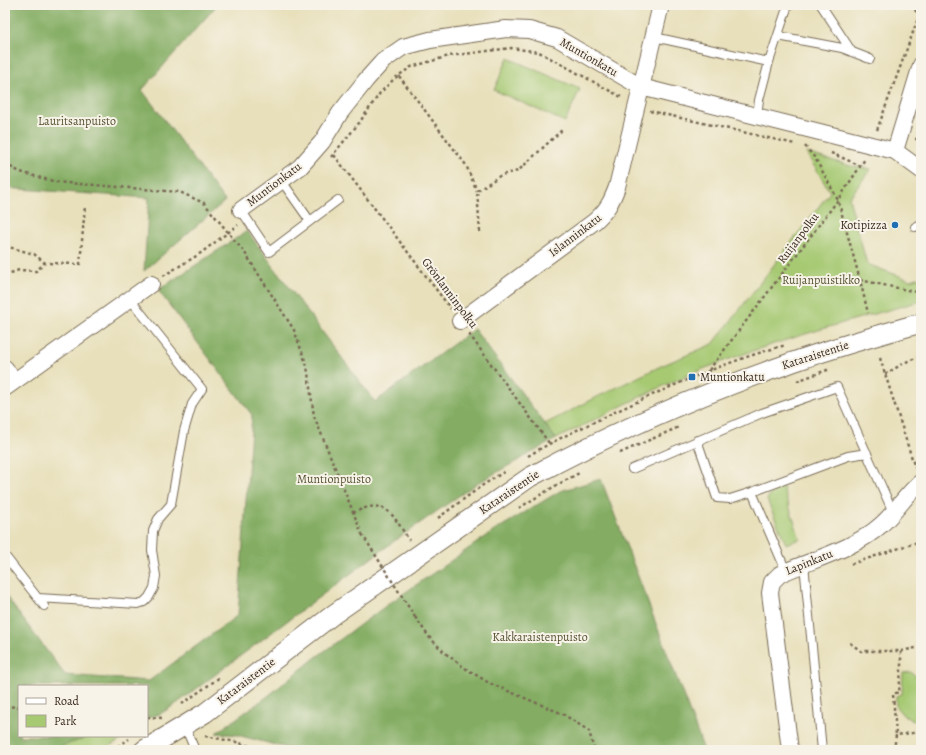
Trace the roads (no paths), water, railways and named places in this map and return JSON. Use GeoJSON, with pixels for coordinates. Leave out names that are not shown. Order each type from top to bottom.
{"type":"FeatureCollection","features":[{"type":"Feature","properties":{"kind":"street","name":"Islanninkatu"},"geometry":{"type":"LineString","coordinates":[[460,321],[606,211],[617,186],[662,5]]}},
{"type":"Feature","properties":{"kind":"street","name":"Muntionkatu"},"geometry":{"type":"LineString","coordinates":[[244,214],[281,180],[300,167],[322,142],[340,113],[383,61],[403,47],[430,40],[506,29],[529,30],[557,38],[641,87],[895,151],[921,170]]}},
{"type":"Feature","properties":{"kind":"street"},"geometry":{"type":"LineString","coordinates":[[895,151],[921,65]]}},
{"type":"Feature","properties":{"kind":"street"},"geometry":{"type":"LineString","coordinates":[[5,368],[10,385],[151,284]]}},
{"type":"Feature","properties":{"kind":"street","name":"Kataraistentie"},"geometry":{"type":"LineString","coordinates":[[144,750],[205,713],[334,614],[530,477],[563,459],[661,413],[782,366],[921,322]]}},
{"type":"Feature","properties":{"kind":"street","name":"Lapinkatu"},"geometry":{"type":"LineString","coordinates":[[790,750],[770,587],[775,578],[786,571],[858,542],[882,524],[921,483]]}},
{"type":"Feature","properties":{"kind":"lane"},"geometry":{"type":"LineString","coordinates":[[757,116],[759,100],[769,62],[788,5]]}},
{"type":"Feature","properties":{"kind":"lane"},"geometry":{"type":"LineString","coordinates":[[821,5],[852,52]]}},
{"type":"Feature","properties":{"kind":"lane"},"geometry":{"type":"LineString","coordinates":[[778,36],[842,48],[870,59]]}},
{"type":"Feature","properties":{"kind":"lane"},"geometry":{"type":"LineString","coordinates":[[654,37],[769,62]]}},
{"type":"Feature","properties":{"kind":"lane"},"geometry":{"type":"LineString","coordinates":[[281,180],[310,221]]}},
{"type":"Feature","properties":{"kind":"lane"},"geometry":{"type":"LineString","coordinates":[[244,214],[269,252],[338,200]]}},
{"type":"Feature","properties":{"kind":"lane"},"geometry":{"type":"LineString","coordinates":[[38,598],[138,604],[144,602],[149,597],[154,588],[156,576],[152,550],[153,531],[158,519],[171,504],[184,431],[192,404],[202,389],[130,299]]}},
{"type":"Feature","properties":{"kind":"lane"},"geometry":{"type":"LineString","coordinates":[[632,469],[762,413],[837,387],[893,512]]}},
{"type":"Feature","properties":{"kind":"lane"},"geometry":{"type":"LineString","coordinates":[[697,440],[717,498],[730,499],[848,456],[867,453]]}},
{"type":"Feature","properties":{"kind":"lane"},"geometry":{"type":"LineString","coordinates":[[752,492],[786,571]]}},
{"type":"Feature","properties":{"kind":"lane"},"geometry":{"type":"LineString","coordinates":[[5,556],[44,606]]}},
{"type":"Feature","properties":{"kind":"lane"},"geometry":{"type":"LineString","coordinates":[[804,564],[822,750]]}},
{"type":"Feature","properties":{"kind":"lane"},"geometry":{"type":"LineString","coordinates":[[183,727],[186,729],[195,750]]}},
{"type":"Feature","properties":{"kind":"place","name":"Kotipizza"},"geometry":{"type":"Point","coordinates":[895,225]}},
{"type":"Feature","properties":{"kind":"place","name":"Muntionkatu"},"geometry":{"type":"Point","coordinates":[692,377]}},
{"type":"Feature","properties":{"kind":"park label","name":"Lauritsanpuisto"},"geometry":{"type":"Point","coordinates":[77,121]}},
{"type":"Feature","properties":{"kind":"park label","name":"Ruijanpuistikko"},"geometry":{"type":"Point","coordinates":[821,280]}},
{"type":"Feature","properties":{"kind":"park label","name":"Muntionpuisto"},"geometry":{"type":"Point","coordinates":[334,479]}},
{"type":"Feature","properties":{"kind":"park label","name":"Kakkaraistenpuisto"},"geometry":{"type":"Point","coordinates":[540,637]}}]}
